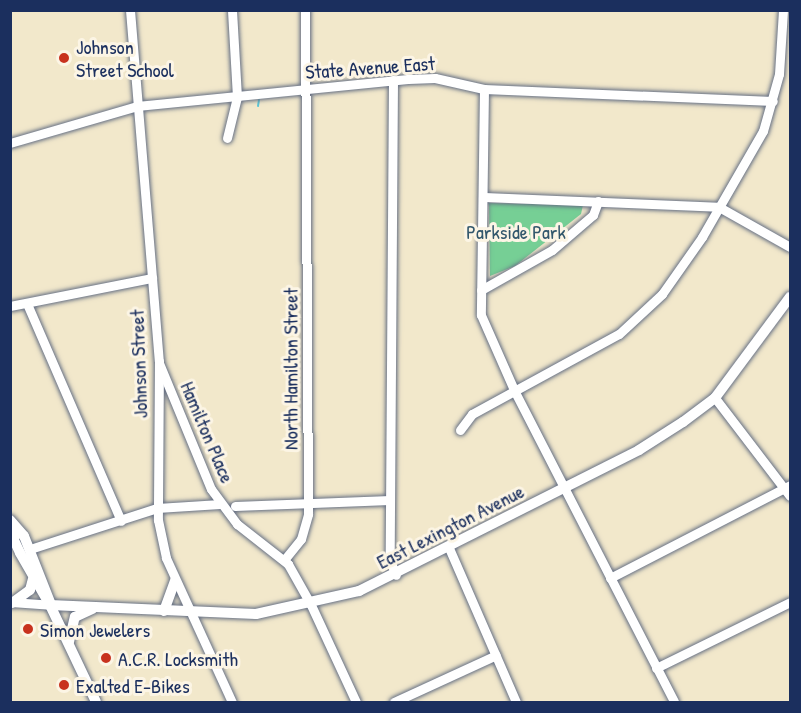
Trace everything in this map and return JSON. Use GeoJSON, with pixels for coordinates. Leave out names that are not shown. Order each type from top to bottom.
{"type":"FeatureCollection","features":[{"type":"Feature","properties":{"kind":"main road","name":"East Lexington Avenue"},"geometry":{"type":"LineString","coordinates":[[50,605],[189,613],[256,614],[311,604],[359,591],[449,548],[657,440],[715,398],[790,297]]}},
{"type":"Feature","properties":{"kind":"main road"},"geometry":{"type":"LineString","coordinates":[[13,524],[30,549],[48,588],[50,605]]}},
{"type":"Feature","properties":{"kind":"main road"},"geometry":{"type":"LineString","coordinates":[[13,524],[14,540],[33,579],[50,605],[96,702]]}},
{"type":"Feature","properties":{"kind":"main road"},"geometry":{"type":"LineString","coordinates":[[11,602],[30,590],[33,579]]}},
{"type":"Feature","properties":{"kind":"main road"},"geometry":{"type":"LineString","coordinates":[[164,611],[175,580]]}},
{"type":"Feature","properties":{"kind":"main road"},"geometry":{"type":"LineString","coordinates":[[69,645],[75,618],[95,608]]}},
{"type":"Feature","properties":{"kind":"street","name":"Johnson Street"},"geometry":{"type":"LineString","coordinates":[[130,10],[159,361],[158,508],[166,558],[189,613],[232,702]]}},
{"type":"Feature","properties":{"kind":"street"},"geometry":{"type":"LineString","coordinates":[[227,138],[237,97],[232,10]]}},
{"type":"Feature","properties":{"kind":"street","name":"North Hamilton Street"},"geometry":{"type":"LineString","coordinates":[[284,560],[301,539],[308,503],[305,10]]}},
{"type":"Feature","properties":{"kind":"street"},"geometry":{"type":"LineString","coordinates":[[460,430],[472,414],[619,334],[644,313],[682,267],[763,131],[773,101],[783,10]]}},
{"type":"Feature","properties":{"kind":"street","name":"State Avenue East"},"geometry":{"type":"LineString","coordinates":[[10,143],[137,106],[435,78],[484,89],[773,101]]}},
{"type":"Feature","properties":{"kind":"street"},"geometry":{"type":"LineString","coordinates":[[393,81],[390,561],[396,574]]}},
{"type":"Feature","properties":{"kind":"street"},"geometry":{"type":"LineString","coordinates":[[484,89],[481,315],[515,392],[674,702]]}},
{"type":"Feature","properties":{"kind":"street"},"geometry":{"type":"LineString","coordinates":[[483,197],[719,207],[790,247]]}},
{"type":"Feature","properties":{"kind":"street"},"geometry":{"type":"LineString","coordinates":[[481,290],[552,250],[592,214],[598,201]]}},
{"type":"Feature","properties":{"kind":"street"},"geometry":{"type":"LineString","coordinates":[[10,306],[28,306],[152,278]]}},
{"type":"Feature","properties":{"kind":"street"},"geometry":{"type":"LineString","coordinates":[[28,306],[121,521]]}},
{"type":"Feature","properties":{"kind":"street","name":"Hamilton Place"},"geometry":{"type":"LineString","coordinates":[[159,361],[180,418],[220,504],[237,524],[284,560]]}},
{"type":"Feature","properties":{"kind":"street"},"geometry":{"type":"LineString","coordinates":[[610,578],[789,490],[715,398]]}},
{"type":"Feature","properties":{"kind":"street"},"geometry":{"type":"LineString","coordinates":[[157,404],[169,405],[180,418]]}},
{"type":"Feature","properties":{"kind":"street"},"geometry":{"type":"LineString","coordinates":[[236,506],[390,500]]}},
{"type":"Feature","properties":{"kind":"street"},"geometry":{"type":"LineString","coordinates":[[30,549],[158,508],[220,504]]}},
{"type":"Feature","properties":{"kind":"street"},"geometry":{"type":"LineString","coordinates":[[449,548],[516,702]]}},
{"type":"Feature","properties":{"kind":"street"},"geometry":{"type":"LineString","coordinates":[[284,560],[311,604],[356,702]]}},
{"type":"Feature","properties":{"kind":"street"},"geometry":{"type":"LineString","coordinates":[[11,602],[50,605]]}},
{"type":"Feature","properties":{"kind":"street"},"geometry":{"type":"LineString","coordinates":[[657,668],[790,602]]}},
{"type":"Feature","properties":{"kind":"street"},"geometry":{"type":"LineString","coordinates":[[394,702],[496,655]]}},
{"type":"Feature","properties":{"kind":"green space","name":"Parkside Park"},"geometry":{"type":"Polygon","coordinates":[[[489,203],[583,205],[581,214],[515,266],[490,276],[489,203]]]}},
{"type":"Feature","properties":{"kind":"waterway"},"geometry":{"type":"LineString","coordinates":[[258,106],[259,100]]}},
{"type":"Feature","properties":{"kind":"place","name":"Johnson Street School"},"geometry":{"type":"Point","coordinates":[64,58]}},
{"type":"Feature","properties":{"kind":"place","name":"Simon Jewelers"},"geometry":{"type":"Point","coordinates":[28,629]}},
{"type":"Feature","properties":{"kind":"place","name":"A.C.R. Locksmith"},"geometry":{"type":"Point","coordinates":[106,658]}},
{"type":"Feature","properties":{"kind":"place","name":"Exalted E-Bikes"},"geometry":{"type":"Point","coordinates":[64,685]}}]}
